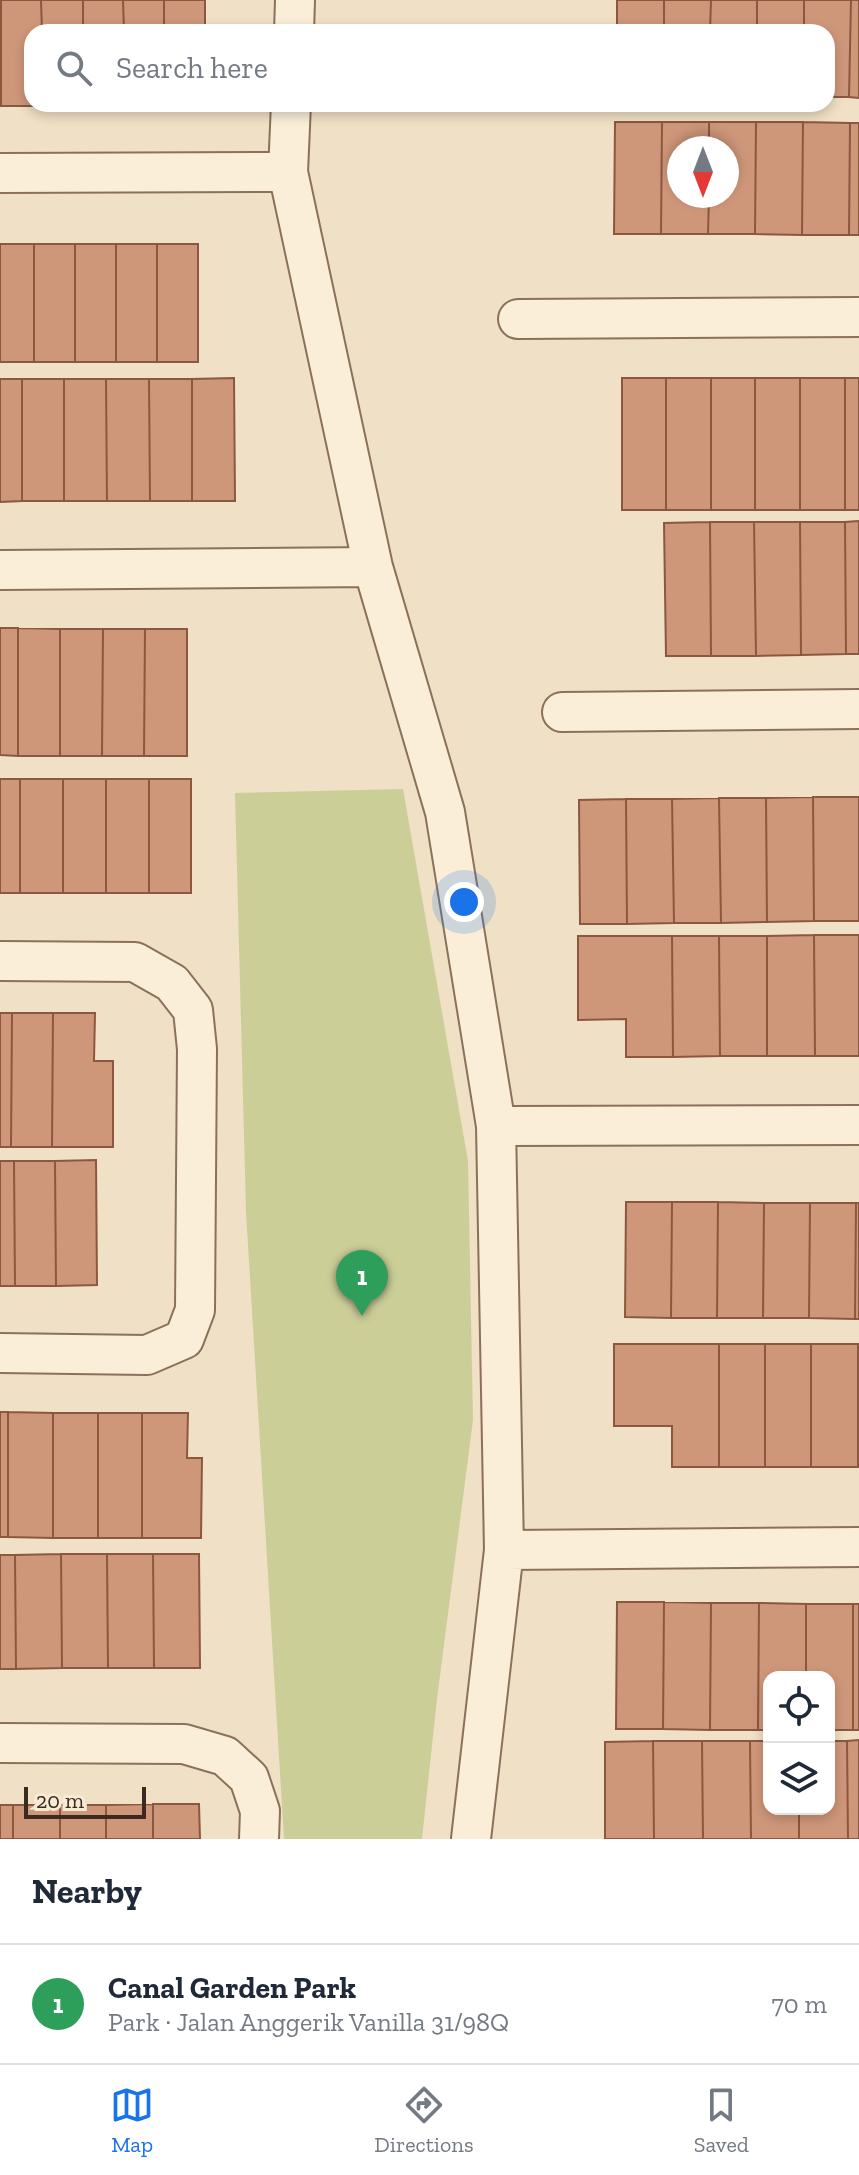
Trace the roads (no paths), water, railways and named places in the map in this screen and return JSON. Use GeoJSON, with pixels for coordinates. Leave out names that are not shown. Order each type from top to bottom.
{"type":"FeatureCollection","features":[{"type":"Feature","properties":{"kind":"street"},"geometry":{"type":"LineString","coordinates":[[294,24],[295,0]]}},
{"type":"Feature","properties":{"kind":"street"},"geometry":{"type":"LineString","coordinates":[[291,112],[288,172],[373,567],[445,812],[496,1126],[504,1550],[471,1839]]}},
{"type":"Feature","properties":{"kind":"street"},"geometry":{"type":"LineString","coordinates":[[0,173],[288,172]]}},
{"type":"Feature","properties":{"kind":"street"},"geometry":{"type":"LineString","coordinates":[[518,319],[859,317]]}},
{"type":"Feature","properties":{"kind":"street"},"geometry":{"type":"LineString","coordinates":[[0,570],[373,567]]}},
{"type":"Feature","properties":{"kind":"street"},"geometry":{"type":"LineString","coordinates":[[562,712],[859,709]]}},
{"type":"Feature","properties":{"kind":"street"},"geometry":{"type":"LineString","coordinates":[[0,961],[135,962],[172,983],[193,1010],[197,1049],[195,1310],[184,1339],[147,1355],[0,1353]]}},
{"type":"Feature","properties":{"kind":"street"},"geometry":{"type":"LineString","coordinates":[[496,1126],[859,1125]]}},
{"type":"Feature","properties":{"kind":"street"},"geometry":{"type":"LineString","coordinates":[[504,1550],[859,1547]]}},
{"type":"Feature","properties":{"kind":"street"},"geometry":{"type":"LineString","coordinates":[[0,1743],[184,1744],[225,1756],[249,1778],[260,1811],[259,1839]]}},
{"type":"Feature","properties":{"kind":"place","name":"Canal Garden Park"},"geometry":{"type":"Point","coordinates":[362,1316]}}]}
